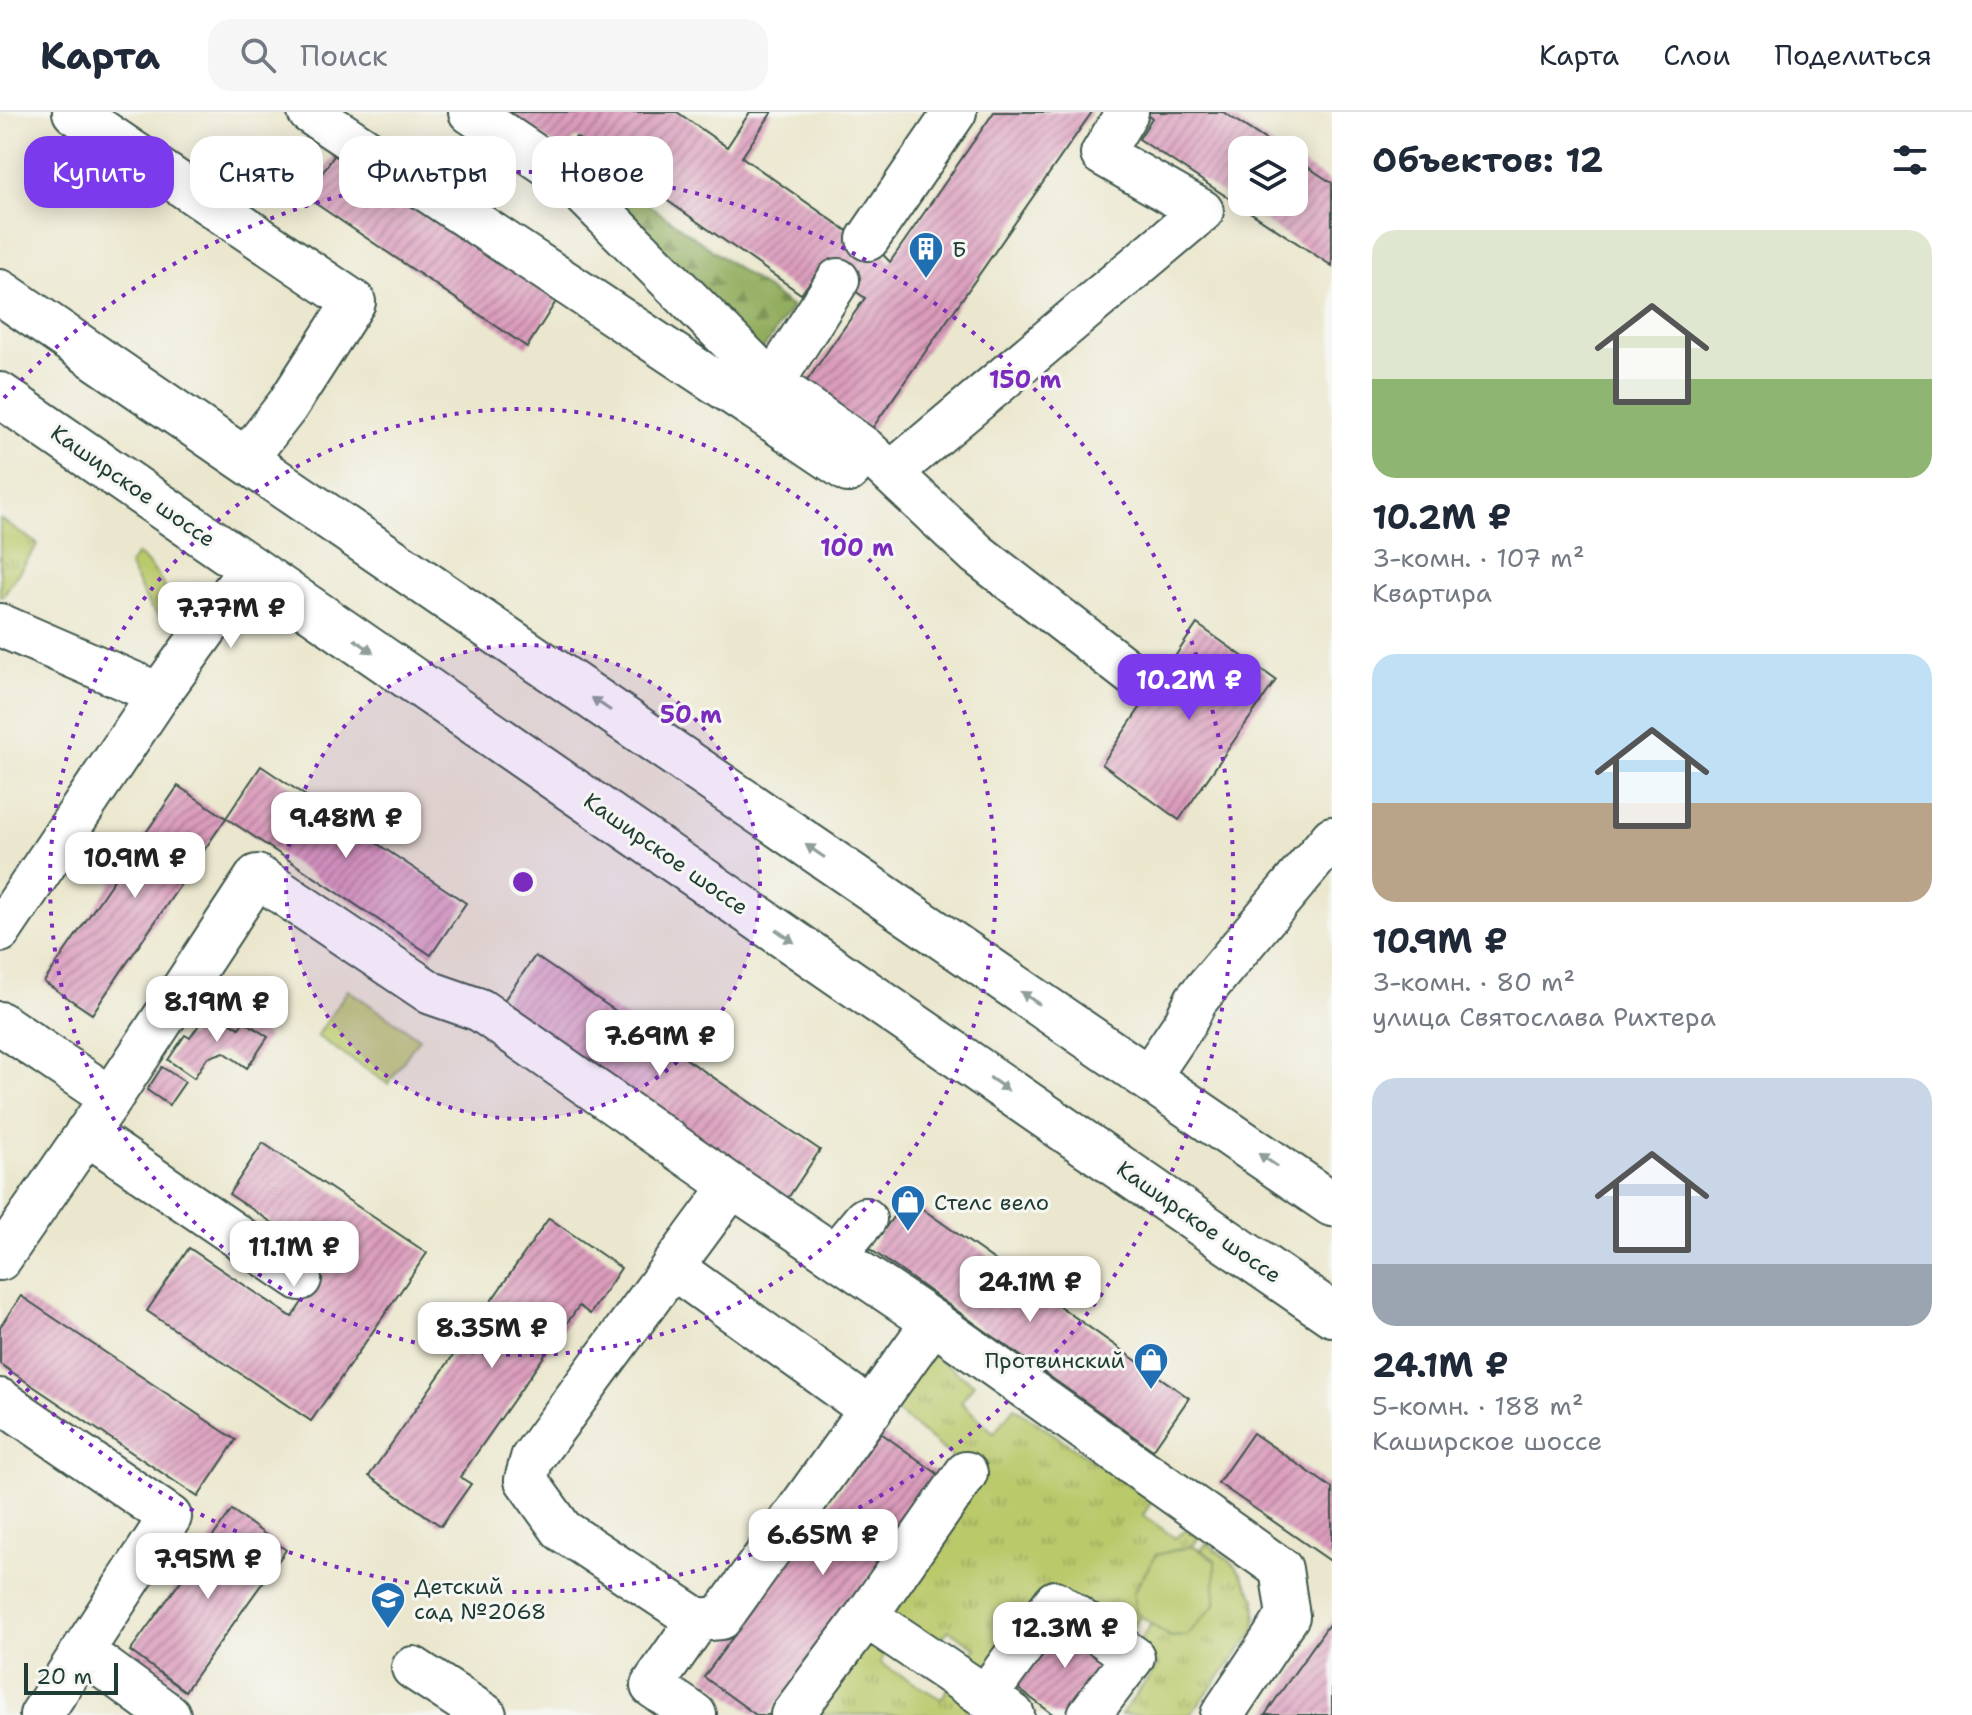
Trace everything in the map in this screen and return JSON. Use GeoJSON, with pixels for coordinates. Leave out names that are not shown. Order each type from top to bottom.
{"type":"FeatureCollection","features":[{"type":"Feature","properties":{"kind":"main road"},"geometry":{"type":"LineString","coordinates":[[0,292],[1332,1204]]}},
{"type":"Feature","properties":{"kind":"main road","name":"Каширское шоссе"},"geometry":{"type":"LineString","coordinates":[[0,395],[1332,1314]]}},
{"type":"Feature","properties":{"kind":"street"},"geometry":{"type":"LineString","coordinates":[[74,112],[354,302],[287,406],[245,460]]}},
{"type":"Feature","properties":{"kind":"street"},"geometry":{"type":"LineString","coordinates":[[309,112],[764,396],[878,461],[977,554],[1133,675]]}},
{"type":"Feature","properties":{"kind":"street"},"geometry":{"type":"LineString","coordinates":[[470,112],[569,179],[764,396]]}},
{"type":"Feature","properties":{"kind":"street"},"geometry":{"type":"LineString","coordinates":[[868,239],[955,112]]}},
{"type":"Feature","properties":{"kind":"street"},"geometry":{"type":"LineString","coordinates":[[878,461],[1202,211],[1102,154],[1127,112]]}},
{"type":"Feature","properties":{"kind":"street"},"geometry":{"type":"LineString","coordinates":[[764,396],[838,280]]}},
{"type":"Feature","properties":{"kind":"street"},"geometry":{"type":"LineString","coordinates":[[0,931],[159,694],[251,567]]}},
{"type":"Feature","properties":{"kind":"street"},"geometry":{"type":"LineString","coordinates":[[0,625],[159,694]]}},
{"type":"Feature","properties":{"kind":"street"},"geometry":{"type":"LineString","coordinates":[[1148,1078],[1185,1023],[1196,1000],[1332,838]]}},
{"type":"Feature","properties":{"kind":"street"},"geometry":{"type":"LineString","coordinates":[[0,1259],[111,1098],[257,876],[431,993],[480,1010],[933,1322],[1281,1569],[1288,1616],[1222,1715]]}},
{"type":"Feature","properties":{"kind":"street"},"geometry":{"type":"LineString","coordinates":[[0,1023],[111,1098]]}},
{"type":"Feature","properties":{"kind":"street"},"geometry":{"type":"LineString","coordinates":[[86,1133],[300,1279]]}},
{"type":"Feature","properties":{"kind":"street"},"geometry":{"type":"LineString","coordinates":[[732,1186],[532,1458],[526,1480],[562,1530],[698,1620],[721,1618],[933,1322]]}},
{"type":"Feature","properties":{"kind":"street"},"geometry":{"type":"LineString","coordinates":[[835,1255],[865,1219]]}},
{"type":"Feature","properties":{"kind":"street"},"geometry":{"type":"LineString","coordinates":[[672,1267],[871,1410]]}},
{"type":"Feature","properties":{"kind":"street"},"geometry":{"type":"LineString","coordinates":[[0,1400],[170,1517],[41,1715]]}},
{"type":"Feature","properties":{"kind":"street"},"geometry":{"type":"LineString","coordinates":[[792,1715],[966,1473]]}},
{"type":"Feature","properties":{"kind":"street"},"geometry":{"type":"LineString","coordinates":[[866,1616],[999,1706],[1055,1602],[1133,1657],[1089,1715]]}},
{"type":"Feature","properties":{"kind":"street"},"geometry":{"type":"LineString","coordinates":[[695,1715],[652,1686],[698,1620]]}},
{"type":"Feature","properties":{"kind":"street"},"geometry":{"type":"LineString","coordinates":[[83,1652],[169,1715]]}},
{"type":"Feature","properties":{"kind":"street"},"geometry":{"type":"LineString","coordinates":[[413,1668],[485,1715]]}},
{"type":"Feature","properties":{"kind":"green space"},"geometry":{"type":"Polygon","coordinates":[[[611,208],[653,208],[792,307],[761,352],[611,208]]]}},
{"type":"Feature","properties":{"kind":"green space"},"geometry":{"type":"Polygon","coordinates":[[[0,519],[38,544],[2,597],[0,596],[0,519]]]}},
{"type":"Feature","properties":{"kind":"green space"},"geometry":{"type":"Polygon","coordinates":[[[137,554],[163,584],[168,602],[165,622],[149,606],[129,565],[137,554]]]}},
{"type":"Feature","properties":{"kind":"green space"},"geometry":{"type":"Polygon","coordinates":[[[348,990],[419,1038],[388,1084],[317,1036],[348,990]]]}},
{"type":"Feature","properties":{"kind":"green space"},"geometry":{"type":"Polygon","coordinates":[[[925,1350],[974,1384],[961,1402],[994,1433],[1014,1407],[1152,1501],[1143,1515],[1175,1538],[1190,1527],[1200,1535],[1193,1546],[1155,1555],[1136,1613],[1141,1616],[1125,1638],[982,1682],[961,1670],[976,1648],[949,1630],[937,1643],[875,1612],[972,1473],[886,1403],[925,1350]]]}},
{"type":"Feature","properties":{"kind":"green space"},"geometry":{"type":"Polygon","coordinates":[[[1207,1543],[1236,1566],[1256,1599],[1255,1631],[1190,1715],[1121,1715],[1158,1665],[1136,1647],[1151,1624],[1170,1637],[1215,1560],[1201,1550],[1207,1543]]]}},
{"type":"Feature","properties":{"kind":"green space"},"geometry":{"type":"Polygon","coordinates":[[[1193,1546],[1215,1560],[1215,1605],[1186,1636],[1170,1637],[1136,1613],[1133,1593],[1156,1555],[1193,1546]]]}},
{"type":"Feature","properties":{"kind":"green space"},"geometry":{"type":"Polygon","coordinates":[[[865,1628],[890,1645],[880,1663],[941,1699],[952,1683],[974,1699],[964,1715],[801,1715],[865,1628]]]}},
{"type":"Feature","properties":{"kind":"building"},"geometry":{"type":"Polygon","coordinates":[[[506,112],[677,112],[727,147],[750,112],[772,112],[742,157],[846,230],[868,239],[890,262],[994,112],[1092,112],[871,430],[804,385],[865,298],[821,267],[801,294],[673,205],[673,136],[541,136],[506,112]]]}},
{"type":"Feature","properties":{"kind":"building"},"geometry":{"type":"Polygon","coordinates":[[[1142,112],[1223,112],[1260,136],[1228,136],[1228,198],[1139,139],[1152,118],[1142,112]]]}},
{"type":"Feature","properties":{"kind":"building"},"geometry":{"type":"Polygon","coordinates":[[[339,148],[339,208],[437,208],[562,292],[527,347],[322,208],[323,172],[339,148]]]}},
{"type":"Feature","properties":{"kind":"building"},"geometry":{"type":"Polygon","coordinates":[[[1308,167],[1332,183],[1332,266],[1256,216],[1308,216],[1308,167]]]}},
{"type":"Feature","properties":{"kind":"building"},"geometry":{"type":"Polygon","coordinates":[[[1197,624],[1276,680],[1179,820],[1102,764],[1197,624]]]}},
{"type":"Feature","properties":{"kind":"building"},"geometry":{"type":"Polygon","coordinates":[[[261,766],[466,903],[431,955],[226,818],[261,766]]]}},
{"type":"Feature","properties":{"kind":"building"},"geometry":{"type":"Polygon","coordinates":[[[178,786],[226,818],[92,1014],[44,982],[178,786]]]}},
{"type":"Feature","properties":{"kind":"building"},"geometry":{"type":"Polygon","coordinates":[[[535,956],[820,1150],[786,1201],[500,1006],[535,956]]]}},
{"type":"Feature","properties":{"kind":"building"},"geometry":{"type":"Polygon","coordinates":[[[217,1013],[239,1028],[244,1021],[268,1037],[247,1068],[224,1052],[207,1058],[194,1078],[168,1060],[185,1035],[190,1038],[205,1016],[217,1013]]]}},
{"type":"Feature","properties":{"kind":"building"},"geometry":{"type":"Polygon","coordinates":[[[162,1067],[185,1082],[169,1105],[147,1090],[162,1067]]]}},
{"type":"Feature","properties":{"kind":"building"},"geometry":{"type":"Polygon","coordinates":[[[263,1143],[427,1253],[311,1421],[147,1311],[189,1248],[292,1317],[330,1261],[229,1194],[263,1143]]]}},
{"type":"Feature","properties":{"kind":"building"},"geometry":{"type":"Polygon","coordinates":[[[907,1198],[1189,1398],[1153,1450],[870,1249],[907,1198]]]}},
{"type":"Feature","properties":{"kind":"building"},"geometry":{"type":"Polygon","coordinates":[[[549,1218],[621,1268],[590,1314],[579,1306],[460,1477],[471,1484],[441,1526],[369,1476],[549,1218]]]}},
{"type":"Feature","properties":{"kind":"building"},"geometry":{"type":"Polygon","coordinates":[[[21,1296],[236,1440],[198,1497],[0,1364],[0,1327],[21,1296]]]}},
{"type":"Feature","properties":{"kind":"building"},"geometry":{"type":"Polygon","coordinates":[[[881,1433],[942,1477],[769,1715],[756,1715],[704,1677],[881,1433]]]}},
{"type":"Feature","properties":{"kind":"building"},"geometry":{"type":"Polygon","coordinates":[[[1253,1433],[1332,1488],[1332,1562],[1218,1483],[1253,1433]]]}},
{"type":"Feature","properties":{"kind":"building"},"geometry":{"type":"Polygon","coordinates":[[[232,1510],[286,1550],[185,1691],[130,1651],[232,1510]]]}},
{"type":"Feature","properties":{"kind":"building"},"geometry":{"type":"Polygon","coordinates":[[[1067,1618],[1114,1653],[1069,1715],[1054,1715],[1016,1687],[1067,1618]]]}},
{"type":"Feature","properties":{"kind":"building"},"geometry":{"type":"Polygon","coordinates":[[[1332,1620],[1332,1715],[1265,1715],[1278,1696],[1332,1620]]]}},
{"type":"Feature","properties":{"kind":"place","name":"Б"},"geometry":{"type":"Point","coordinates":[926,280]}},
{"type":"Feature","properties":{"kind":"place","name":"Стелс вело"},"geometry":{"type":"Point","coordinates":[908,1233]}},
{"type":"Feature","properties":{"kind":"place","name":"Протвинский"},"geometry":{"type":"Point","coordinates":[1151,1391]}},
{"type":"Feature","properties":{"kind":"place","name":"Детский сад №2068"},"geometry":{"type":"Point","coordinates":[388,1630]}}]}
